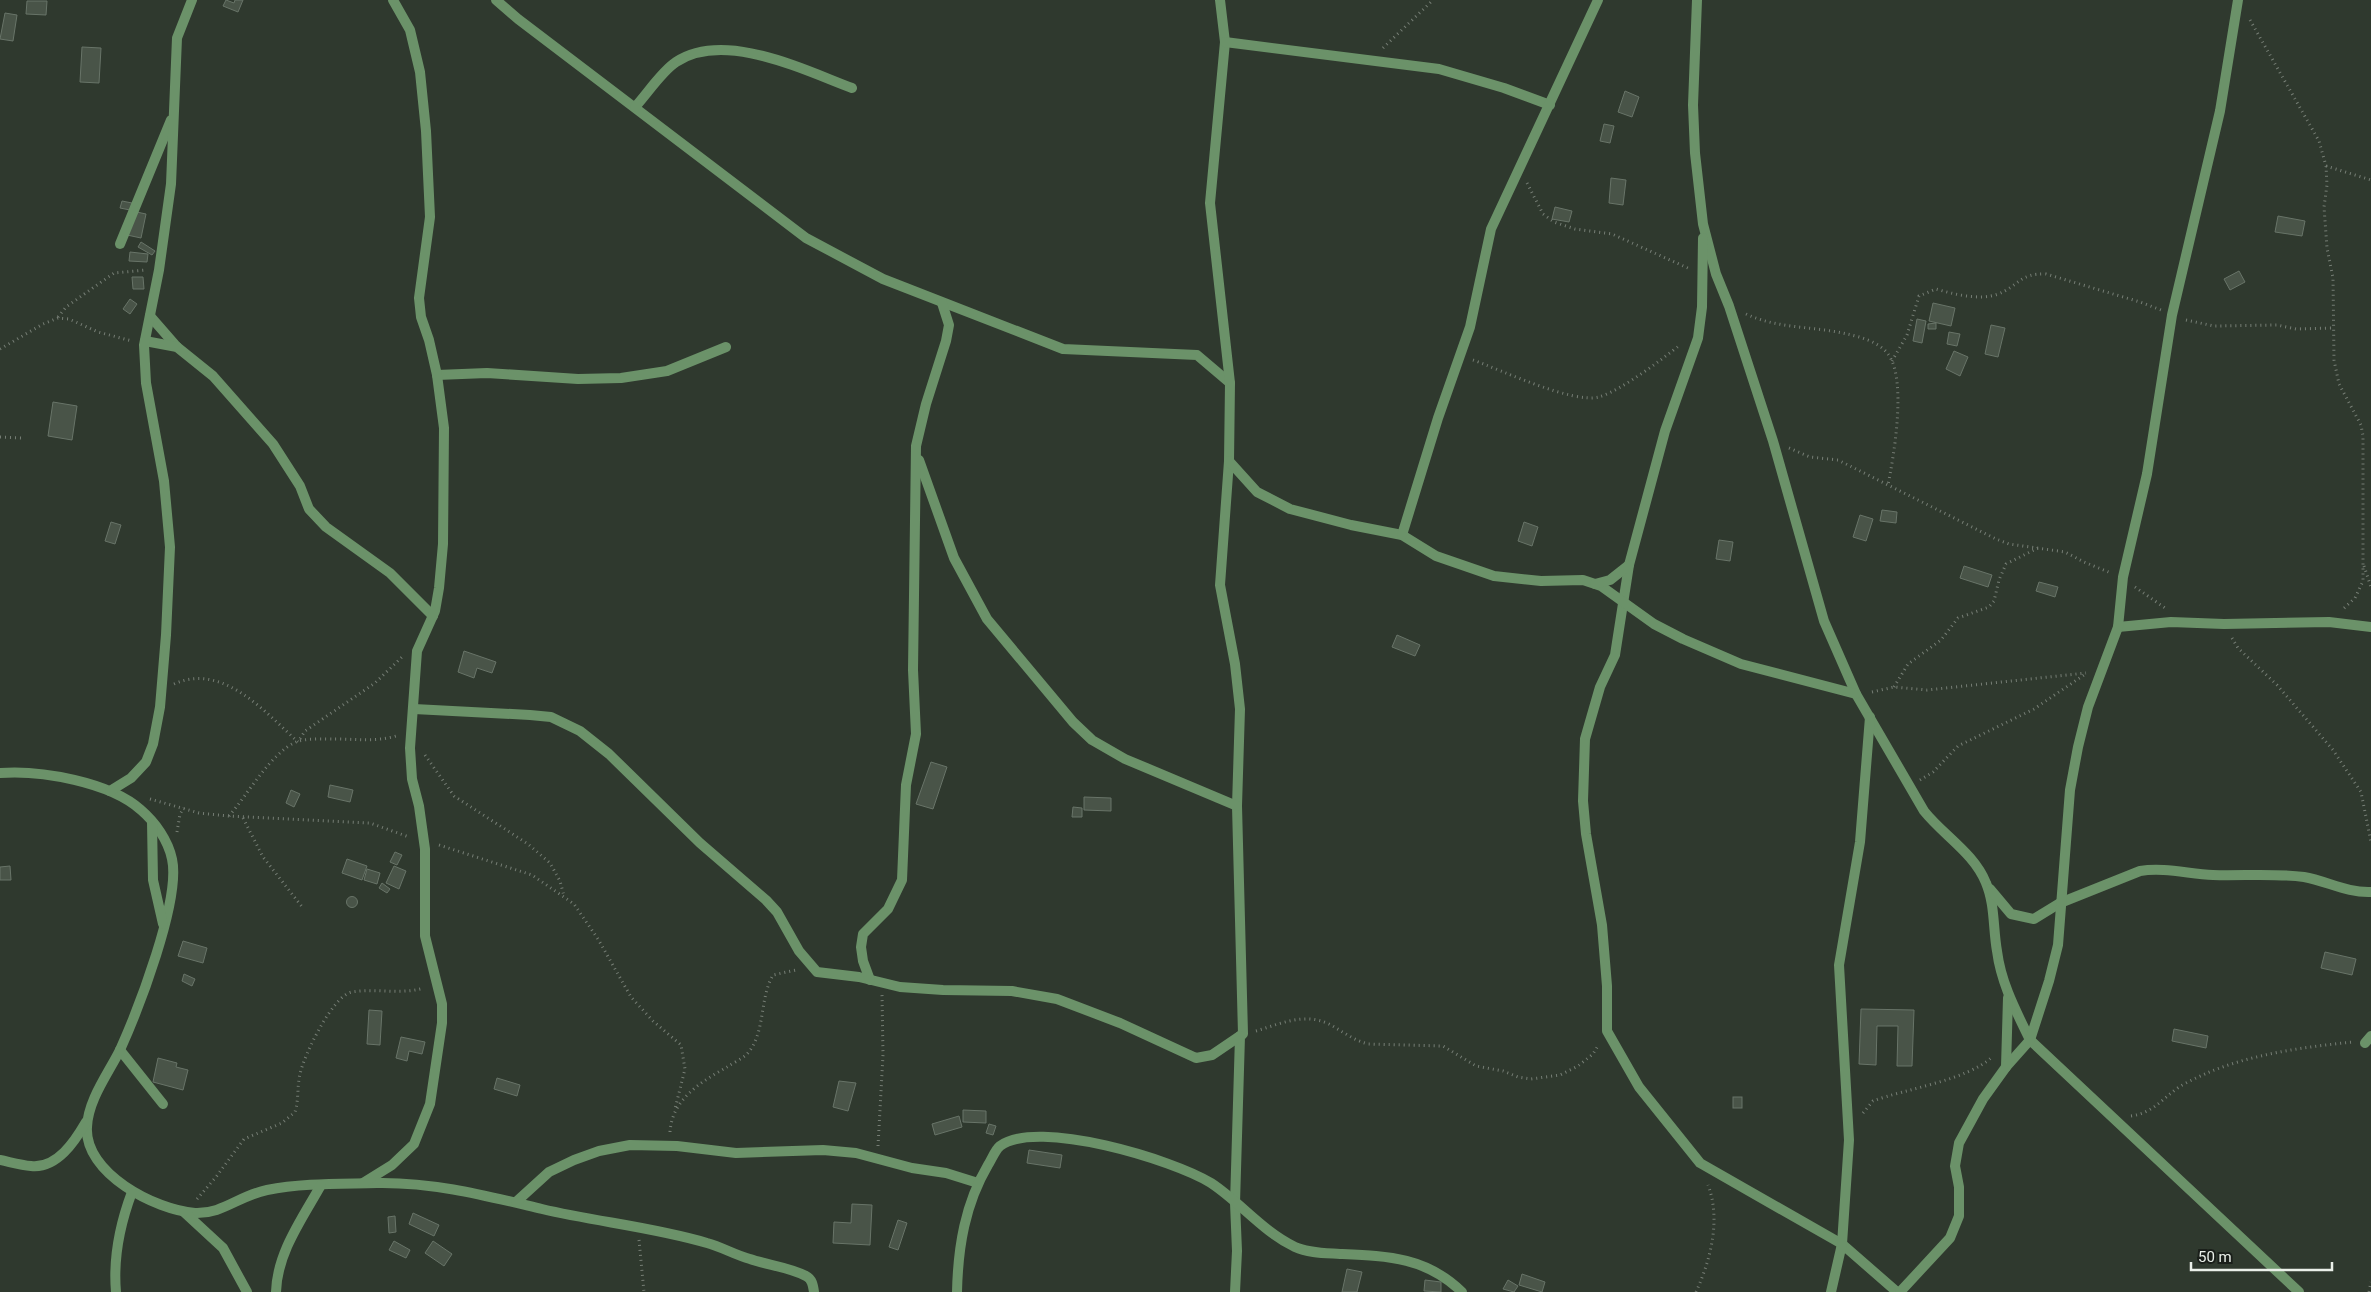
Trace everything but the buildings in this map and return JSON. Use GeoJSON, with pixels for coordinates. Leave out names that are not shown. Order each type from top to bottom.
{"type":"FeatureCollection","features":[{"type":"Feature","properties":{"kind":"street"},"geometry":{"type":"LineString","coordinates":[[110,791],[131,778],[146,762],[153,744],[161,690],[170,547],[164,481],[146,383],[144,343],[159,270],[171,184],[177,38],[192,0]]}},
{"type":"Feature","properties":{"kind":"street"},"geometry":{"type":"LineString","coordinates":[[362,1184],[405,1154],[414,1144],[430,1104],[442,1023],[442,1004],[425,936],[424,841],[419,806],[412,779],[412,733],[414,672],[421,640],[433,616],[439,588],[443,544],[444,428],[438,375],[421,317],[419,298],[430,218],[428,150],[420,72],[410,30],[393,0]]}},
{"type":"Feature","properties":{"kind":"street"},"geometry":{"type":"LineString","coordinates":[[496,0],[518,19],[806,238],[883,279],[1063,349],[1197,355],[1230,383]]}},
{"type":"Feature","properties":{"kind":"street"},"geometry":{"type":"LineString","coordinates":[[1220,0],[1225,42],[1210,203],[1230,383],[1229,461],[1220,585],[1235,664],[1240,709],[1237,806],[1242,1035],[1234,1203],[1237,1251],[1235,1292]]}},
{"type":"Feature","properties":{"kind":"street"},"geometry":{"type":"LineString","coordinates":[[1402,535],[1438,418],[1470,327],[1491,228],[1598,0]]}},
{"type":"Feature","properties":{"kind":"street"},"geometry":{"type":"LineString","coordinates":[[1697,0],[1694,105],[1695,153],[1703,224],[1700,330],[1665,431],[1629,565],[1615,655],[1600,687],[1585,739],[1583,801],[1586,834],[1602,925],[1607,986],[1607,1031],[1639,1087],[1700,1163],[1842,1244],[1898,1292],[1950,1238],[1959,1216],[1959,1187],[1955,1166],[1959,1143],[1983,1099],[2006,1067],[2030,1040],[2058,944],[2060,903],[2072,781],[2086,715],[2118,627],[2123,577],[2147,474],[2172,315],[2220,111],[2238,0]]}},
{"type":"Feature","properties":{"kind":"street"},"geometry":{"type":"LineString","coordinates":[[1225,42],[1439,69],[1550,105]]}},
{"type":"Feature","properties":{"kind":"street"},"geometry":{"type":"LineString","coordinates":[[635,107],[675,62],[690,55],[708,51],[749,52],[775,58],[852,88]]}},
{"type":"Feature","properties":{"kind":"street"},"geometry":{"type":"LineString","coordinates":[[120,244],[174,109]]}},
{"type":"Feature","properties":{"kind":"street"},"geometry":{"type":"LineString","coordinates":[[1703,224],[1716,274],[1729,306],[1773,442],[1824,621],[1856,694],[1924,811],[1935,824],[1970,856],[1987,884],[2010,914],[2034,919],[2060,903],[2140,871],[2153,869],[2213,875],[2286,875],[2306,878],[2355,892],[2371,892]]}},
{"type":"Feature","properties":{"kind":"street"},"geometry":{"type":"LineString","coordinates":[[875,982],[863,961],[861,947],[863,934],[888,909],[902,880],[906,785],[916,734],[913,670],[916,446],[949,325],[942,303]]}},
{"type":"Feature","properties":{"kind":"street"},"geometry":{"type":"LineString","coordinates":[[150,316],[177,347],[213,376],[273,444],[300,486],[309,508],[326,527],[390,573],[433,616]]}},
{"type":"Feature","properties":{"kind":"street"},"geometry":{"type":"LineString","coordinates":[[144,343],[177,347]]}},
{"type":"Feature","properties":{"kind":"street"},"geometry":{"type":"LineString","coordinates":[[438,375],[487,373],[578,379],[621,378],[667,371],[726,347]]}},
{"type":"Feature","properties":{"kind":"street"},"geometry":{"type":"LineString","coordinates":[[916,446],[934,507],[954,558],[987,619],[1052,700],[1092,740],[1125,759],[1237,806]]}},
{"type":"Feature","properties":{"kind":"street"},"geometry":{"type":"LineString","coordinates":[[1229,461],[1257,492],[1290,509],[1351,526],[1402,535],[1436,556],[1494,576],[1541,581],[1584,580],[1595,584],[1624,601],[1654,624],[1682,639],[1741,664],[1856,694]]}},
{"type":"Feature","properties":{"kind":"street"},"geometry":{"type":"LineString","coordinates":[[1595,584],[1610,580],[1629,565]]}},
{"type":"Feature","properties":{"kind":"street"},"geometry":{"type":"LineString","coordinates":[[2118,627],[2186,622],[2224,624],[2329,622],[2371,627]]}},
{"type":"Feature","properties":{"kind":"street"},"geometry":{"type":"LineString","coordinates":[[414,709],[530,714],[551,717],[580,731],[616,761],[700,843],[766,900],[777,912],[812,969],[826,975],[859,977],[875,982],[943,990],[1012,991],[1057,999],[1120,1023],[1196,1058],[1212,1055],[1242,1035]]}},
{"type":"Feature","properties":{"kind":"street"},"geometry":{"type":"LineString","coordinates":[[1831,1292],[1842,1244],[1849,1140],[1839,965],[1860,842],[1870,716]]}},
{"type":"Feature","properties":{"kind":"street"},"geometry":{"type":"LineString","coordinates":[[0,773],[45,776],[110,791],[127,798],[152,822],[168,846],[172,859],[174,878],[172,895],[138,1006],[88,1120],[67,1150],[52,1162],[32,1166],[0,1160]]}},
{"type":"Feature","properties":{"kind":"street"},"geometry":{"type":"LineString","coordinates":[[152,822],[153,880],[163,925]]}},
{"type":"Feature","properties":{"kind":"street"},"geometry":{"type":"LineString","coordinates":[[1987,884],[1992,902],[1997,952],[2008,995],[2030,1040],[2298,1292]]}},
{"type":"Feature","properties":{"kind":"street"},"geometry":{"type":"LineString","coordinates":[[2006,1067],[2008,995]]}},
{"type":"Feature","properties":{"kind":"street"},"geometry":{"type":"LineString","coordinates":[[120,1050],[163,1104]]}},
{"type":"Feature","properties":{"kind":"street"},"geometry":{"type":"LineString","coordinates":[[88,1120],[87,1134],[90,1147],[121,1186],[184,1212],[217,1212],[245,1195],[283,1187],[410,1184],[471,1191],[544,1210],[638,1227],[708,1243],[750,1259],[806,1276],[811,1280],[814,1292]]}},
{"type":"Feature","properties":{"kind":"street"},"geometry":{"type":"LineString","coordinates":[[957,1292],[958,1260],[966,1214],[978,1183],[999,1147],[1014,1139],[1064,1139],[1101,1144],[1173,1165],[1210,1183],[1261,1225],[1297,1248],[1317,1252],[1402,1259],[1436,1270],[1462,1292]]}},
{"type":"Feature","properties":{"kind":"street"},"geometry":{"type":"LineString","coordinates":[[516,1202],[549,1172],[599,1151],[630,1145],[669,1146],[725,1153],[824,1150],[878,1157],[978,1183]]}},
{"type":"Feature","properties":{"kind":"street"},"geometry":{"type":"LineString","coordinates":[[276,1292],[276,1282],[285,1250],[321,1186]]}},
{"type":"Feature","properties":{"kind":"street"},"geometry":{"type":"LineString","coordinates":[[116,1292],[118,1241],[124,1212],[132,1192]]}},
{"type":"Feature","properties":{"kind":"street"},"geometry":{"type":"LineString","coordinates":[[184,1212],[223,1248],[247,1292]]}},
{"type":"Feature","properties":{"kind":"path"},"geometry":{"type":"LineString","coordinates":[[1370,61],[1433,0]]}},
{"type":"Feature","properties":{"kind":"path"},"geometry":{"type":"LineString","coordinates":[[2248,17],[2319,141],[2326,166],[2324,215],[2333,278],[2334,360],[2338,384],[2361,424],[2363,436],[2363,581],[2355,598],[2329,622]]}},
{"type":"Feature","properties":{"kind":"path"},"geometry":{"type":"LineString","coordinates":[[2326,166],[2371,180]]}},
{"type":"Feature","properties":{"kind":"path"},"geometry":{"type":"LineString","coordinates":[[1520,169],[1543,214],[1554,222],[1575,229],[1612,234],[1702,275]]}},
{"type":"Feature","properties":{"kind":"path"},"geometry":{"type":"LineString","coordinates":[[58,318],[66,307],[114,273],[159,270]]}},
{"type":"Feature","properties":{"kind":"path"},"geometry":{"type":"LineString","coordinates":[[1892,361],[1906,335],[1919,296],[1936,288],[1952,294],[1997,295],[2022,277],[2033,274],[2046,274],[2140,302],[2200,324],[2214,326],[2277,325],[2296,329],[2334,328]]}},
{"type":"Feature","properties":{"kind":"path"},"geometry":{"type":"LineString","coordinates":[[1738,310],[1775,324],[1847,334],[1873,342],[1887,353],[1892,361],[1898,418],[1896,443],[1888,485]]}},
{"type":"Feature","properties":{"kind":"path"},"geometry":{"type":"LineString","coordinates":[[0,349],[43,324],[58,318],[70,318],[98,332],[144,343]]}},
{"type":"Feature","properties":{"kind":"path"},"geometry":{"type":"LineString","coordinates":[[1460,355],[1571,396],[1591,398],[1600,396],[1657,363],[1700,330]]}},
{"type":"Feature","properties":{"kind":"path"},"geometry":{"type":"LineString","coordinates":[[0,437],[21,438]]}},
{"type":"Feature","properties":{"kind":"path"},"geometry":{"type":"LineString","coordinates":[[1773,442],[1810,457],[1838,460],[1996,539],[2024,546],[2065,552],[2084,562],[2123,577],[2186,622]]}},
{"type":"Feature","properties":{"kind":"path"},"geometry":{"type":"LineString","coordinates":[[1894,687],[1908,664],[1941,640],[1958,618],[1989,607],[1994,601],[1999,580],[2006,564],[2041,547]]}},
{"type":"Feature","properties":{"kind":"path"},"geometry":{"type":"LineString","coordinates":[[2363,564],[2371,587]]}},
{"type":"Feature","properties":{"kind":"path"},"geometry":{"type":"LineString","coordinates":[[2224,624],[2238,648],[2277,685],[2333,750],[2361,792],[2371,842]]}},
{"type":"Feature","properties":{"kind":"path"},"geometry":{"type":"LineString","coordinates":[[229,816],[248,794],[272,760],[298,742],[312,725],[375,683],[421,640]]}},
{"type":"Feature","properties":{"kind":"path"},"geometry":{"type":"LineString","coordinates":[[1856,694],[1884,691],[1894,687],[1927,690],[2086,674],[2101,670]]}},
{"type":"Feature","properties":{"kind":"path"},"geometry":{"type":"LineString","coordinates":[[1910,787],[1933,772],[1958,746],[2034,709],[2086,674]]}},
{"type":"Feature","properties":{"kind":"path"},"geometry":{"type":"LineString","coordinates":[[161,690],[188,679],[218,680],[256,704],[298,742],[379,740],[412,733],[454,796],[528,844],[550,862],[560,882],[564,897]]}},
{"type":"Feature","properties":{"kind":"path"},"geometry":{"type":"LineString","coordinates":[[127,798],[157,800],[199,813],[243,818],[370,823],[532,875],[574,904],[632,997],[653,1021],[682,1045],[686,1069],[670,1126],[669,1146]]}},
{"type":"Feature","properties":{"kind":"path"},"geometry":{"type":"LineString","coordinates":[[243,818],[263,857],[303,908]]}},
{"type":"Feature","properties":{"kind":"path"},"geometry":{"type":"LineString","coordinates":[[675,1109],[691,1091],[746,1055],[757,1038],[767,988],[773,975],[812,969]]}},
{"type":"Feature","properties":{"kind":"path"},"geometry":{"type":"LineString","coordinates":[[875,982],[884,1016],[878,1157]]}},
{"type":"Feature","properties":{"kind":"path"},"geometry":{"type":"LineString","coordinates":[[184,1212],[216,1177],[244,1139],[282,1122],[296,1112],[300,1072],[307,1054],[342,996],[352,992],[408,992],[437,983]]}},
{"type":"Feature","properties":{"kind":"path"},"geometry":{"type":"LineString","coordinates":[[1242,1035],[1307,1017],[1319,1020],[1356,1041],[1368,1044],[1443,1046],[1476,1066],[1502,1071],[1518,1078],[1531,1079],[1560,1075],[1578,1066],[1593,1054],[1607,1031]]}},
{"type":"Feature","properties":{"kind":"path"},"geometry":{"type":"LineString","coordinates":[[2113,1119],[2144,1114],[2156,1107],[2180,1087],[2238,1061],[2368,1039]]}},
{"type":"Feature","properties":{"kind":"path"},"geometry":{"type":"LineString","coordinates":[[1849,1140],[1859,1118],[1873,1101],[1965,1072],[1987,1062],[2008,1042]]}},
{"type":"Feature","properties":{"kind":"path"},"geometry":{"type":"LineString","coordinates":[[1696,1292],[1716,1220],[1711,1194],[1700,1163]]}},
{"type":"Feature","properties":{"kind":"path"},"geometry":{"type":"LineString","coordinates":[[638,1227],[644,1292]]}},
{"type":"Feature","properties":{"kind":"path"},"geometry":{"type":"LineString","coordinates":[[2369,1292],[2371,1282]]}}]}
